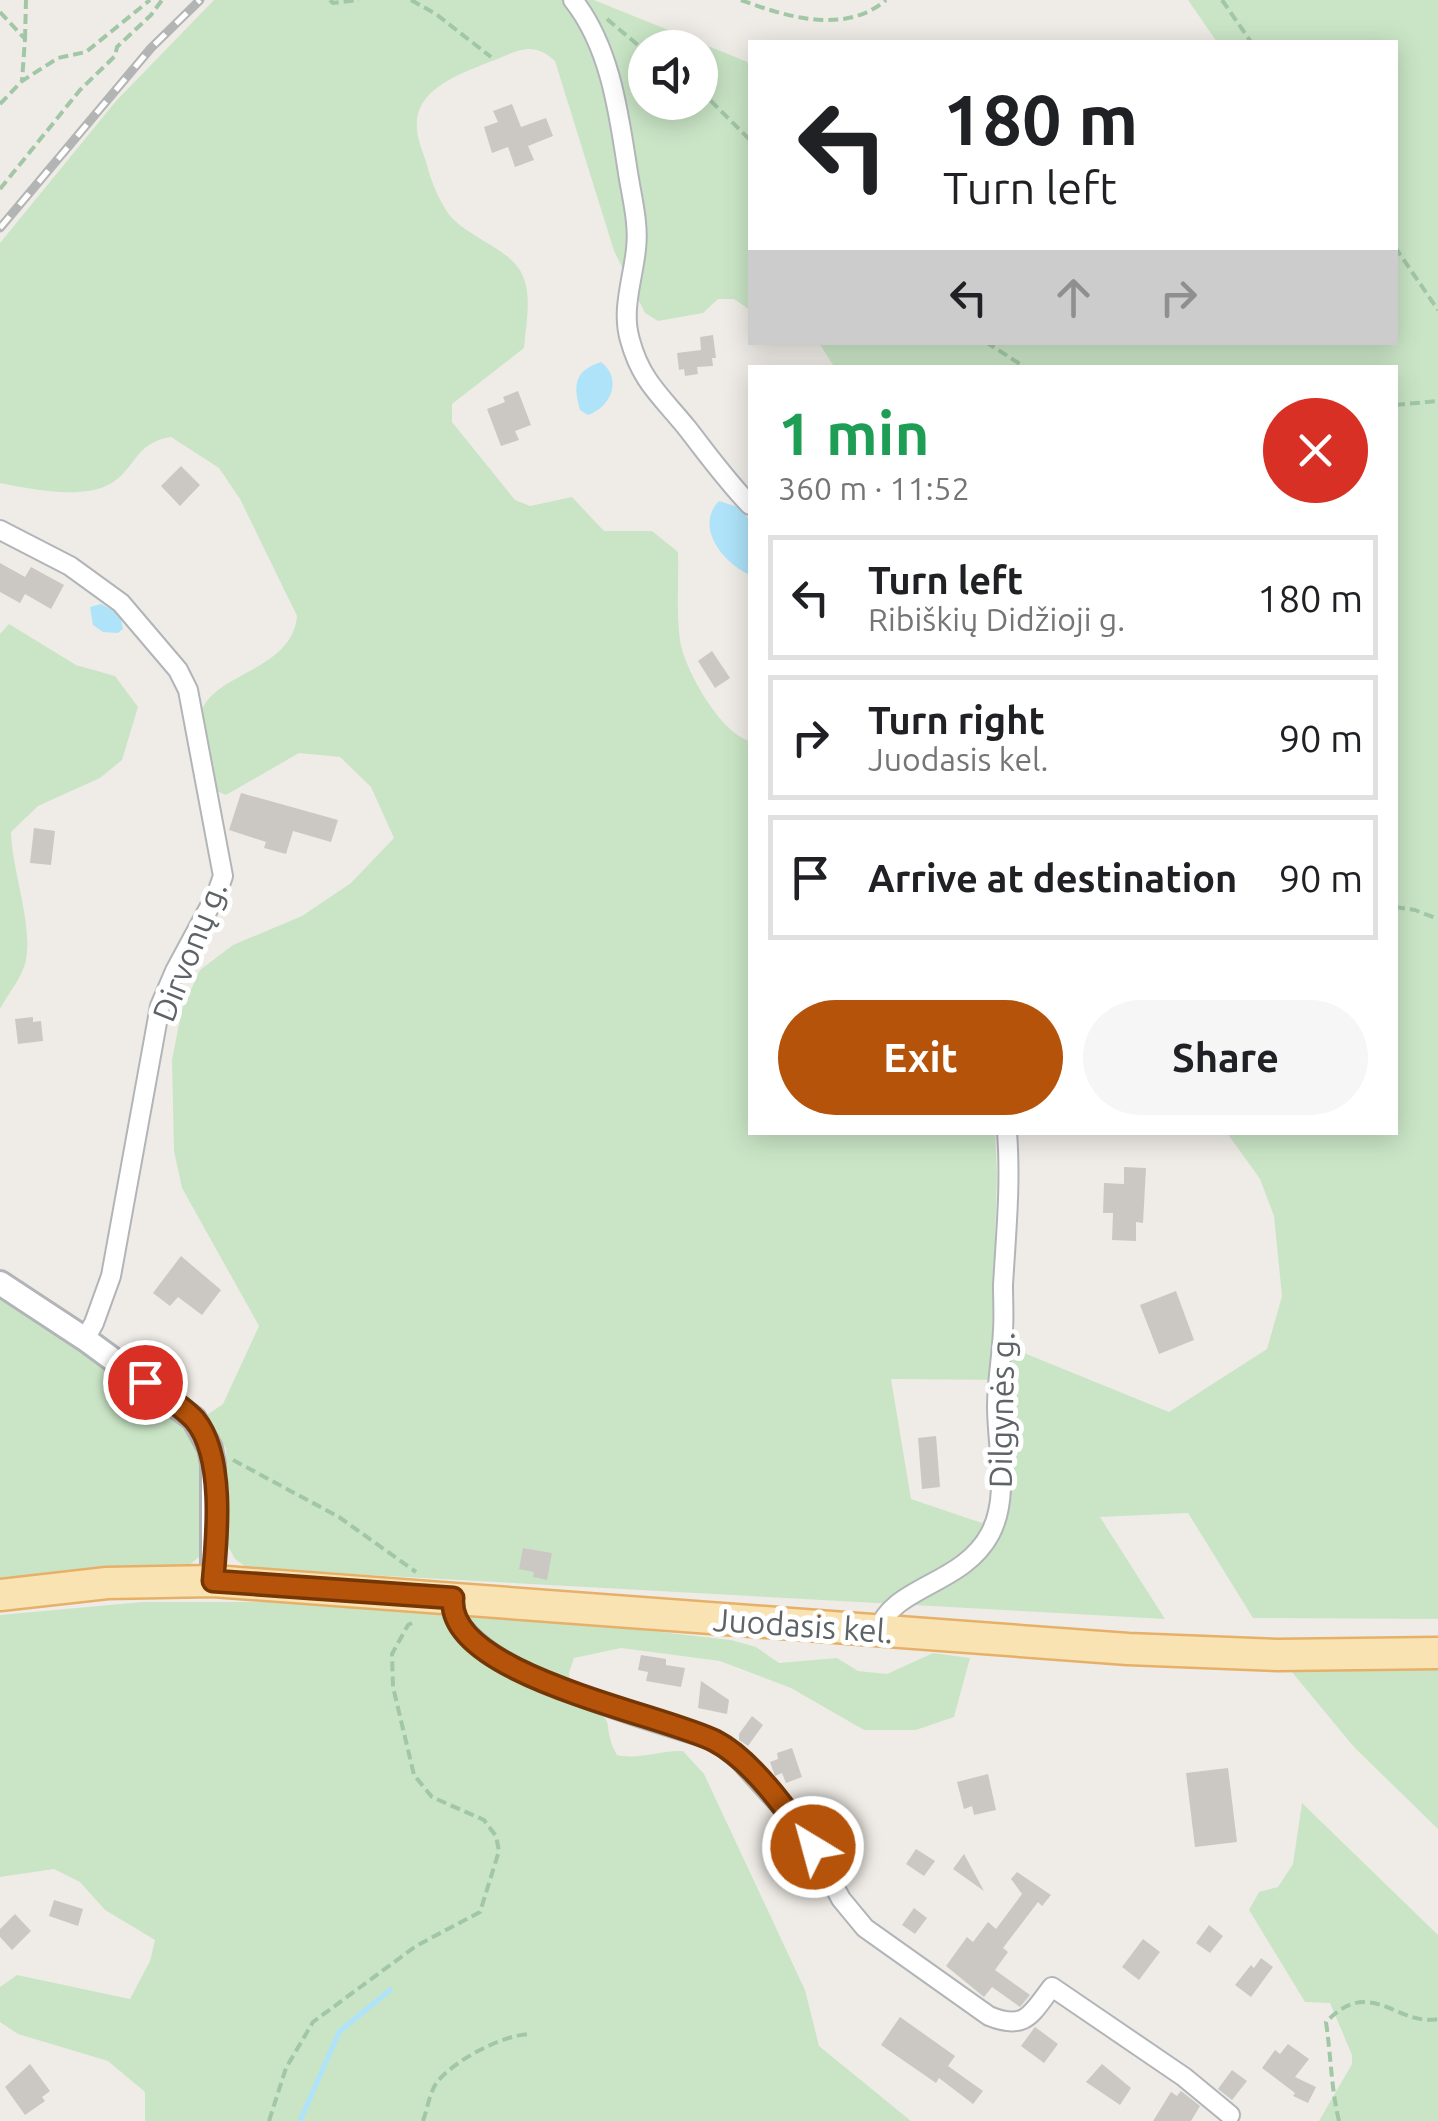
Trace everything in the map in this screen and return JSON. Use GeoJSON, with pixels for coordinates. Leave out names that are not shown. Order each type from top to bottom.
{"type":"FeatureCollection","features":[{"type":"Feature","properties":{"kind":"main road","name":"Juodasis kel."},"geometry":{"type":"LineString","coordinates":[[0,1595],[107,1583],[213,1581],[452,1604],[1128,1649],[1278,1655],[1438,1653]]}},
{"type":"Feature","properties":{"kind":"street"},"geometry":{"type":"LineString","coordinates":[[575,3],[614,87],[636,220],[636,248],[628,290],[628,334],[638,366],[647,384],[748,503]]}},
{"type":"Feature","properties":{"kind":"street","name":"Dirvonų g."},"geometry":{"type":"LineString","coordinates":[[0,530],[70,566],[121,603],[178,670],[188,690],[210,819],[222,863],[217,894],[160,1006],[111,1276],[85,1339]]}},
{"type":"Feature","properties":{"kind":"street","name":"Dilgynės g."},"geometry":{"type":"LineString","coordinates":[[878,1631],[883,1616],[894,1604],[952,1576],[973,1556],[990,1535],[997,1515],[997,1404],[1010,1171],[1007,1135]]}},
{"type":"Feature","properties":{"kind":"street"},"geometry":{"type":"LineString","coordinates":[[0,1283],[194,1419],[210,1448],[215,1533],[213,1581]]}},
{"type":"Feature","properties":{"kind":"street"},"geometry":{"type":"LineString","coordinates":[[452,1604],[462,1628],[491,1654],[524,1674],[715,1741],[794,1820],[840,1899],[865,1928],[989,2016],[1006,2023],[1022,2021],[1052,1987],[1184,2077],[1230,2115]]}},
{"type":"Feature","properties":{"kind":"path"},"geometry":{"type":"LineString","coordinates":[[22,82],[26,0]]}},
{"type":"Feature","properties":{"kind":"path"},"geometry":{"type":"LineString","coordinates":[[0,104],[22,82],[58,58],[86,52],[150,0]]}},
{"type":"Feature","properties":{"kind":"path"},"geometry":{"type":"LineString","coordinates":[[0,189],[80,90],[162,0]]}},
{"type":"Feature","properties":{"kind":"path"},"geometry":{"type":"LineString","coordinates":[[330,0],[358,0]]}},
{"type":"Feature","properties":{"kind":"path"},"geometry":{"type":"LineString","coordinates":[[410,0],[436,14],[490,58]]}},
{"type":"Feature","properties":{"kind":"path"},"geometry":{"type":"LineString","coordinates":[[742,0],[808,19],[846,20],[864,15],[886,0]]}},
{"type":"Feature","properties":{"kind":"path"},"geometry":{"type":"LineString","coordinates":[[1222,0],[1250,40]]}},
{"type":"Feature","properties":{"kind":"path"},"geometry":{"type":"LineString","coordinates":[[575,3],[593,5],[628,37]]}},
{"type":"Feature","properties":{"kind":"path"},"geometry":{"type":"LineString","coordinates":[[0,12],[25,39]]}},
{"type":"Feature","properties":{"kind":"path"},"geometry":{"type":"LineString","coordinates":[[718,108],[748,138]]}},
{"type":"Feature","properties":{"kind":"path"},"geometry":{"type":"LineString","coordinates":[[1398,250],[1438,310]]}},
{"type":"Feature","properties":{"kind":"path"},"geometry":{"type":"LineString","coordinates":[[991,345],[1021,365]]}},
{"type":"Feature","properties":{"kind":"path"},"geometry":{"type":"LineString","coordinates":[[1398,404],[1438,401]]}},
{"type":"Feature","properties":{"kind":"path"},"geometry":{"type":"LineString","coordinates":[[1398,907],[1438,919]]}},
{"type":"Feature","properties":{"kind":"path"},"geometry":{"type":"LineString","coordinates":[[210,1448],[338,1517],[452,1604],[408,1625],[392,1654],[393,1686],[414,1775],[432,1797],[484,1820],[496,1836],[498,1851],[480,1912],[416,1946],[343,1996],[313,2022],[286,2068],[269,2121]]}},
{"type":"Feature","properties":{"kind":"path"},"geometry":{"type":"LineString","coordinates":[[1339,2121],[1331,2088],[1333,2074],[1326,2022],[1340,2007],[1374,2001],[1428,2021],[1438,2020]]}},
{"type":"Feature","properties":{"kind":"path"},"geometry":{"type":"LineString","coordinates":[[423,2121],[436,2083],[487,2045],[514,2034],[530,2034]]}},
{"type":"Feature","properties":{"kind":"green space"},"geometry":{"type":"Polygon","coordinates":[[[214,0],[594,0],[668,30],[628,30],[628,120],[718,120],[718,50],[748,62],[748,309],[734,299],[718,299],[703,313],[658,321],[645,313],[614,251],[555,61],[539,51],[525,49],[455,77],[423,102],[418,114],[418,137],[441,202],[454,220],[515,264],[525,281],[528,299],[524,348],[452,404],[452,422],[515,500],[530,506],[572,497],[604,531],[652,531],[678,552],[683,652],[716,714],[748,740],[748,1135],[995,1135],[992,1340],[1169,1412],[1267,1349],[1282,1296],[1274,1216],[1260,1179],[1228,1135],[1398,1135],[1398,365],[833,365],[820,345],[1398,345],[1398,40],[1216,40],[1188,0],[1438,0],[1438,1619],[1253,1618],[1188,1513],[1100,1517],[1165,1619],[369,1575],[246,1567],[235,1559],[228,1546],[226,1449],[207,1415],[223,1404],[259,1326],[182,1188],[174,1151],[172,1060],[182,1009],[200,970],[233,945],[302,916],[351,883],[394,838],[371,787],[340,757],[299,753],[226,795],[214,790],[200,737],[199,720],[205,704],[231,681],[280,650],[292,635],[297,616],[240,499],[219,468],[171,437],[150,445],[119,478],[98,489],[56,492],[0,483],[0,243],[116,101],[214,0]],[[891,1379],[911,1499],[982,1523],[1008,1500],[1009,1380],[891,1379]]]}},
{"type":"Feature","properties":{"kind":"green space"},"geometry":{"type":"Polygon","coordinates":[[[9,624],[76,665],[115,676],[138,707],[122,760],[100,778],[38,806],[11,832],[27,946],[22,971],[0,1009],[0,634],[9,624]]]}},
{"type":"Feature","properties":{"kind":"green space"},"geometry":{"type":"Polygon","coordinates":[[[0,1298],[158,1401],[188,1427],[202,1455],[203,1554],[184,1569],[0,1584],[0,1298]]]}},
{"type":"Feature","properties":{"kind":"green space"},"geometry":{"type":"Polygon","coordinates":[[[142,1602],[294,1602],[511,1615],[731,1640],[756,1647],[779,1663],[837,1658],[858,1671],[887,1674],[933,1653],[970,1658],[954,1717],[916,1730],[864,1730],[791,1688],[720,1661],[621,1648],[574,1658],[569,1673],[572,1703],[605,1718],[617,1755],[683,1751],[704,1774],[805,1990],[819,2046],[911,2121],[145,2121],[145,2092],[108,2061],[18,2034],[0,2022],[0,1987],[17,1975],[130,1999],[150,1961],[155,1940],[105,1910],[80,1882],[54,1869],[0,1877],[0,1615],[142,1602]]]}},
{"type":"Feature","properties":{"kind":"green space"},"geometry":{"type":"Polygon","coordinates":[[[1438,1665],[1438,1829],[1354,1747],[1291,1671],[1438,1665]]]}},
{"type":"Feature","properties":{"kind":"green space"},"geometry":{"type":"Polygon","coordinates":[[[1302,1803],[1438,1935],[1438,2121],[1319,2121],[1352,2064],[1352,2055],[1330,2003],[1305,2002],[1249,1910],[1259,1892],[1278,1887],[1293,1864],[1302,1803]]]}},
{"type":"Feature","properties":{"kind":"water"},"geometry":{"type":"Polygon","coordinates":[[[601,362],[613,384],[603,406],[588,415],[580,410],[578,380],[585,370],[601,362]]]}},
{"type":"Feature","properties":{"kind":"water"},"geometry":{"type":"Polygon","coordinates":[[[719,501],[738,507],[748,518],[748,574],[730,562],[715,543],[711,533],[712,511],[719,501]]]}},
{"type":"Feature","properties":{"kind":"water"},"geometry":{"type":"Polygon","coordinates":[[[101,604],[120,614],[123,629],[118,633],[103,632],[93,625],[90,607],[101,604]]]}},
{"type":"Feature","properties":{"kind":"building"},"geometry":{"type":"Polygon","coordinates":[[[512,104],[521,127],[546,118],[553,136],[528,146],[534,160],[515,167],[508,147],[492,153],[484,127],[498,122],[493,111],[512,104]]]}},
{"type":"Feature","properties":{"kind":"building"},"geometry":{"type":"Polygon","coordinates":[[[713,335],[713,366],[697,367],[698,374],[685,376],[684,369],[679,370],[677,353],[701,350],[700,337],[713,335]]]}},
{"type":"Feature","properties":{"kind":"building"},"geometry":{"type":"Polygon","coordinates":[[[518,391],[531,425],[515,431],[519,440],[501,446],[487,409],[518,391]]]}},
{"type":"Feature","properties":{"kind":"building"},"geometry":{"type":"Polygon","coordinates":[[[181,466],[200,485],[180,506],[161,486],[181,466]]]}},
{"type":"Feature","properties":{"kind":"building"},"geometry":{"type":"Polygon","coordinates":[[[0,563],[25,577],[31,567],[64,585],[51,609],[25,594],[20,603],[0,592],[0,563]]]}},
{"type":"Feature","properties":{"kind":"building"},"geometry":{"type":"Polygon","coordinates":[[[712,651],[730,678],[715,688],[698,661],[712,651]]]}},
{"type":"Feature","properties":{"kind":"building"},"geometry":{"type":"Polygon","coordinates":[[[241,793],[338,820],[331,842],[293,831],[286,854],[264,848],[266,842],[229,830],[241,793]]]}},
{"type":"Feature","properties":{"kind":"building"},"geometry":{"type":"Polygon","coordinates":[[[34,828],[55,831],[51,865],[30,863],[34,828]]]}},
{"type":"Feature","properties":{"kind":"building"},"geometry":{"type":"Polygon","coordinates":[[[33,1017],[33,1022],[41,1021],[43,1041],[18,1044],[15,1019],[33,1017]]]}},
{"type":"Feature","properties":{"kind":"building"},"geometry":{"type":"Polygon","coordinates":[[[1124,1167],[1146,1168],[1143,1223],[1136,1222],[1136,1241],[1112,1240],[1113,1213],[1103,1213],[1104,1183],[1124,1184],[1124,1167]]]}},
{"type":"Feature","properties":{"kind":"building"},"geometry":{"type":"Polygon","coordinates":[[[181,1256],[221,1290],[202,1315],[178,1297],[170,1306],[153,1293],[181,1256]]]}},
{"type":"Feature","properties":{"kind":"building"},"geometry":{"type":"Polygon","coordinates":[[[1176,1291],[1194,1340],[1159,1354],[1140,1305],[1176,1291]]]}},
{"type":"Feature","properties":{"kind":"building"},"geometry":{"type":"Polygon","coordinates":[[[936,1436],[940,1487],[922,1489],[918,1438],[936,1436]]]}},
{"type":"Feature","properties":{"kind":"building"},"geometry":{"type":"Polygon","coordinates":[[[523,1548],[552,1553],[547,1580],[519,1569],[523,1548]]]}},
{"type":"Feature","properties":{"kind":"building"},"geometry":{"type":"Polygon","coordinates":[[[641,1655],[666,1659],[666,1665],[685,1668],[681,1687],[646,1681],[648,1672],[638,1670],[641,1655]]]}},
{"type":"Feature","properties":{"kind":"building"},"geometry":{"type":"Polygon","coordinates":[[[701,1681],[729,1700],[727,1714],[698,1708],[701,1681]]]}},
{"type":"Feature","properties":{"kind":"building"},"geometry":{"type":"Polygon","coordinates":[[[752,1716],[763,1725],[748,1746],[739,1740],[739,1734],[752,1716]]]}},
{"type":"Feature","properties":{"kind":"building"},"geometry":{"type":"Polygon","coordinates":[[[792,1748],[802,1777],[786,1783],[782,1773],[775,1776],[770,1762],[778,1759],[777,1753],[792,1748]]]}},
{"type":"Feature","properties":{"kind":"building"},"geometry":{"type":"Polygon","coordinates":[[[1228,1768],[1237,1842],[1195,1847],[1186,1773],[1228,1768]]]}},
{"type":"Feature","properties":{"kind":"building"},"geometry":{"type":"Polygon","coordinates":[[[988,1774],[996,1810],[974,1815],[972,1806],[964,1809],[957,1782],[988,1774]]]}},
{"type":"Feature","properties":{"kind":"building"},"geometry":{"type":"Polygon","coordinates":[[[916,1849],[935,1861],[924,1876],[906,1864],[916,1849]]]}},
{"type":"Feature","properties":{"kind":"building"},"geometry":{"type":"Polygon","coordinates":[[[964,1854],[984,1891],[953,1869],[964,1854]]]}},
{"type":"Feature","properties":{"kind":"building"},"geometry":{"type":"Polygon","coordinates":[[[1017,1872],[1051,1895],[1042,1906],[1038,1902],[1003,1948],[1008,1952],[995,1970],[1030,1995],[1020,2007],[992,1987],[984,1997],[946,1966],[967,1937],[973,1942],[988,1922],[996,1929],[1022,1894],[1011,1879],[1017,1872]]]}},
{"type":"Feature","properties":{"kind":"building"},"geometry":{"type":"Polygon","coordinates":[[[54,1900],[83,1909],[78,1926],[49,1916],[54,1900]]]}},
{"type":"Feature","properties":{"kind":"building"},"geometry":{"type":"Polygon","coordinates":[[[914,1908],[927,1918],[915,1934],[902,1925],[914,1908]]]}},
{"type":"Feature","properties":{"kind":"building"},"geometry":{"type":"Polygon","coordinates":[[[15,1914],[31,1931],[12,1950],[0,1937],[0,1929],[15,1914]]]}},
{"type":"Feature","properties":{"kind":"building"},"geometry":{"type":"Polygon","coordinates":[[[1209,1925],[1223,1936],[1210,1953],[1196,1943],[1209,1925]]]}},
{"type":"Feature","properties":{"kind":"building"},"geometry":{"type":"Polygon","coordinates":[[[1143,1939],[1160,1952],[1139,1980],[1122,1967],[1143,1939]]]}},
{"type":"Feature","properties":{"kind":"building"},"geometry":{"type":"Polygon","coordinates":[[[1261,1958],[1273,1967],[1251,1997],[1235,1985],[1261,1958]]]}},
{"type":"Feature","properties":{"kind":"building"},"geometry":{"type":"Polygon","coordinates":[[[900,2017],[955,2056],[948,2066],[983,2091],[973,2104],[939,2078],[936,2083],[881,2045],[900,2017]]]}},
{"type":"Feature","properties":{"kind":"building"},"geometry":{"type":"Polygon","coordinates":[[[1035,2027],[1058,2044],[1044,2063],[1021,2046],[1035,2027]]]}},
{"type":"Feature","properties":{"kind":"building"},"geometry":{"type":"Polygon","coordinates":[[[1288,2044],[1309,2059],[1295,2077],[1316,2087],[1308,2103],[1293,2096],[1295,2093],[1262,2068],[1275,2050],[1280,2054],[1288,2044]]]}},
{"type":"Feature","properties":{"kind":"building"},"geometry":{"type":"Polygon","coordinates":[[[30,2064],[50,2091],[42,2097],[45,2101],[25,2115],[5,2087],[30,2064]]]}},
{"type":"Feature","properties":{"kind":"building"},"geometry":{"type":"Polygon","coordinates":[[[1102,2064],[1131,2088],[1120,2105],[1086,2082],[1102,2064]]]}},
{"type":"Feature","properties":{"kind":"building"},"geometry":{"type":"Polygon","coordinates":[[[1232,2070],[1247,2081],[1232,2100],[1218,2089],[1232,2070]]]}},
{"type":"Feature","properties":{"kind":"building"},"geometry":{"type":"Polygon","coordinates":[[[1181,2091],[1200,2106],[1191,2121],[1153,2121],[1171,2092],[1177,2096],[1181,2091]]]}},
{"type":"Feature","properties":{"kind":"waterway"},"geometry":{"type":"LineString","coordinates":[[300,2121],[339,2032],[390,1990]]}},
{"type":"Feature","properties":{"kind":"railway"},"geometry":{"type":"LineString","coordinates":[[0,228],[151,48],[200,0]]}},
{"type":"Feature","properties":{"kind":"route"},"geometry":{"type":"LineString","coordinates":[[145,1382],[194,1419],[210,1448],[216,1552],[213,1581],[453,1598],[452,1612],[462,1628],[491,1654],[524,1674],[715,1741],[770,1792],[813,1847]]}}]}
